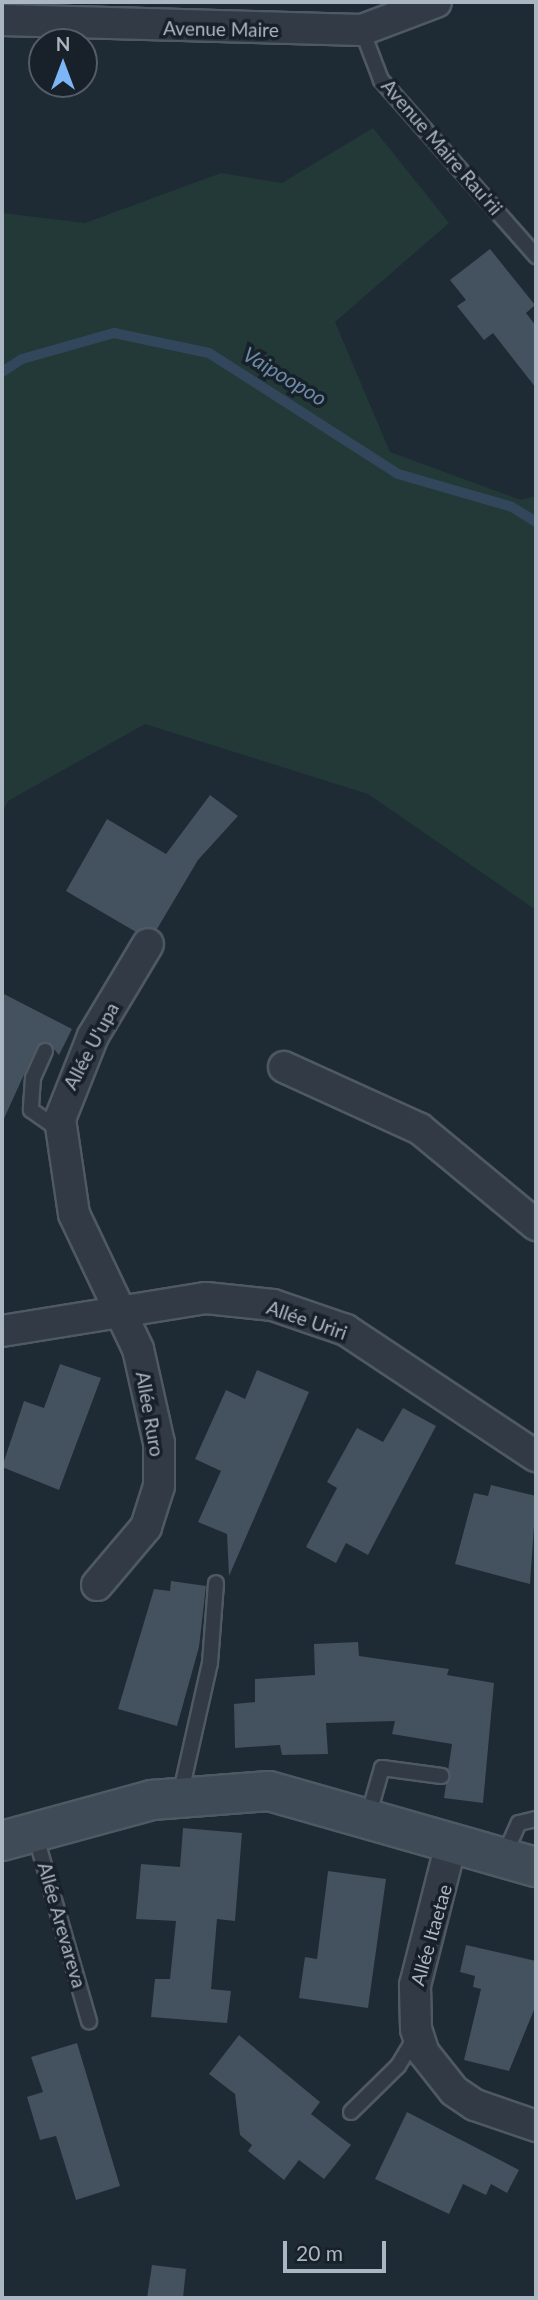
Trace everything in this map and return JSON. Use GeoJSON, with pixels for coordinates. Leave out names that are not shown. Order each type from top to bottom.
{"type":"FeatureCollection","features":[{"type":"Feature","properties":{"kind":"main road"},"geometry":{"type":"LineString","coordinates":[[18,1836],[180,1798],[270,1791],[366,1821],[520,1863]]}},
{"type":"Feature","properties":{"kind":"street","name":"Avenue Maire"},"geometry":{"type":"LineString","coordinates":[[2,20],[362,30],[436,2]]}},
{"type":"Feature","properties":{"kind":"street","name":"Allée U'upa"},"geometry":{"type":"LineString","coordinates":[[116,1314],[74,1214],[61,1132],[64,1097],[148,944]]}},
{"type":"Feature","properties":{"kind":"street"},"geometry":{"type":"LineString","coordinates":[[284,1066],[419,1129],[536,1225]]}},
{"type":"Feature","properties":{"kind":"street","name":"Allée Uriri"},"geometry":{"type":"LineString","coordinates":[[2,1331],[206,1298],[273,1305],[346,1330],[536,1456]]}},
{"type":"Feature","properties":{"kind":"street","name":"Allée Ruro"},"geometry":{"type":"LineString","coordinates":[[97,1585],[146,1527],[159,1486],[151,1398],[138,1349],[116,1314]]}},
{"type":"Feature","properties":{"kind":"street","name":"Allée Itaetae"},"geometry":{"type":"LineString","coordinates":[[451,1844],[415,1985],[417,2034],[453,2091],[475,2105],[536,2126]]}},
{"type":"Feature","properties":{"kind":"lane","name":"Avenue Maire Rau'rii"},"geometry":{"type":"LineString","coordinates":[[362,30],[381,80],[536,256]]}},
{"type":"Feature","properties":{"kind":"lane"},"geometry":{"type":"LineString","coordinates":[[46,1051],[33,1078],[31,1110],[61,1132]]}},
{"type":"Feature","properties":{"kind":"lane"},"geometry":{"type":"LineString","coordinates":[[180,1798],[210,1663],[216,1583]]}},
{"type":"Feature","properties":{"kind":"lane"},"geometry":{"type":"LineString","coordinates":[[366,1821],[382,1769],[442,1776]]}},
{"type":"Feature","properties":{"kind":"lane"},"geometry":{"type":"LineString","coordinates":[[520,1863],[519,1823],[536,1819]]}},
{"type":"Feature","properties":{"kind":"lane","name":"Allée Arevareva"},"geometry":{"type":"LineString","coordinates":[[18,1836],[89,2021]]}},
{"type":"Feature","properties":{"kind":"lane"},"geometry":{"type":"LineString","coordinates":[[351,2112],[398,2066],[417,2034]]}},
{"type":"Feature","properties":{"kind":"green space"},"geometry":{"type":"Polygon","coordinates":[[[373,128],[449,223],[335,322],[390,452],[521,500],[536,496],[536,910],[368,794],[145,724],[8,801],[2,813],[2,213],[85,223],[221,173],[282,183],[373,128]]]}},
{"type":"Feature","properties":{"kind":"building"},"geometry":{"type":"Polygon","coordinates":[[[490,249],[535,305],[526,313],[536,326],[536,388],[493,333],[484,340],[457,306],[466,300],[450,280],[490,249]]]}},
{"type":"Feature","properties":{"kind":"building"},"geometry":{"type":"Polygon","coordinates":[[[210,795],[238,816],[198,860],[157,929],[136,932],[66,891],[107,819],[166,854],[210,795]]]}},
{"type":"Feature","properties":{"kind":"building"},"geometry":{"type":"Polygon","coordinates":[[[2,993],[72,1029],[59,1055],[48,1042],[37,1046],[2,1123],[2,993]]]}},
{"type":"Feature","properties":{"kind":"building"},"geometry":{"type":"Polygon","coordinates":[[[60,1364],[101,1378],[59,1490],[2,1467],[24,1401],[44,1408],[60,1364]]]}},
{"type":"Feature","properties":{"kind":"building"},"geometry":{"type":"Polygon","coordinates":[[[257,1370],[309,1392],[229,1576],[227,1534],[198,1522],[221,1471],[195,1459],[226,1390],[245,1399],[257,1370]]]}},
{"type":"Feature","properties":{"kind":"building"},"geometry":{"type":"Polygon","coordinates":[[[403,1408],[436,1426],[368,1555],[346,1543],[336,1563],[306,1547],[337,1488],[327,1482],[357,1428],[383,1442],[403,1408]]]}},
{"type":"Feature","properties":{"kind":"building"},"geometry":{"type":"Polygon","coordinates":[[[491,1485],[536,1496],[530,1584],[455,1564],[474,1493],[488,1496],[491,1485]]]}},
{"type":"Feature","properties":{"kind":"building"},"geometry":{"type":"Polygon","coordinates":[[[171,1581],[206,1586],[199,1647],[177,1726],[118,1709],[154,1589],[170,1591],[171,1581]]]}},
{"type":"Feature","properties":{"kind":"building"},"geometry":{"type":"Polygon","coordinates":[[[358,1642],[359,1656],[449,1669],[447,1675],[494,1683],[483,1803],[444,1798],[452,1744],[392,1734],[395,1721],[326,1723],[328,1754],[282,1755],[280,1745],[235,1748],[234,1704],[255,1702],[255,1679],[315,1675],[314,1644],[358,1642]]]}},
{"type":"Feature","properties":{"kind":"building"},"geometry":{"type":"Polygon","coordinates":[[[183,1828],[242,1833],[235,1921],[217,1919],[211,1989],[231,1991],[227,2023],[151,2017],[155,1979],[170,1979],[176,1921],[136,1919],[141,1864],[180,1867],[183,1828]]]}},
{"type":"Feature","properties":{"kind":"building"},"geometry":{"type":"Polygon","coordinates":[[[328,1871],[386,1879],[368,2008],[299,1998],[305,1957],[317,1959],[328,1871]]]}},
{"type":"Feature","properties":{"kind":"building"},"geometry":{"type":"Polygon","coordinates":[[[466,1945],[536,1961],[536,2005],[509,2071],[464,2060],[481,1989],[473,1987],[475,1976],[460,1972],[466,1945]]]}},
{"type":"Feature","properties":{"kind":"building"},"geometry":{"type":"Polygon","coordinates":[[[239,2035],[320,2102],[311,2114],[351,2145],[324,2179],[299,2160],[284,2180],[248,2151],[252,2145],[240,2135],[235,2094],[209,2074],[239,2035]]]}},
{"type":"Feature","properties":{"kind":"building"},"geometry":{"type":"Polygon","coordinates":[[[77,2043],[120,2186],[76,2200],[56,2136],[40,2140],[27,2097],[43,2092],[31,2057],[77,2043]]]}},
{"type":"Feature","properties":{"kind":"building"},"geometry":{"type":"Polygon","coordinates":[[[407,2112],[519,2170],[507,2193],[491,2184],[486,2195],[463,2184],[449,2214],[375,2179],[407,2112]]]}},
{"type":"Feature","properties":{"kind":"building"},"geometry":{"type":"Polygon","coordinates":[[[152,2265],[186,2269],[183,2298],[147,2298],[152,2265]]]}},
{"type":"Feature","properties":{"kind":"waterway","name":"Vaipoopoo"},"geometry":{"type":"LineString","coordinates":[[2,372],[22,359],[114,333],[209,353],[398,474],[512,507],[536,522]]}}]}
